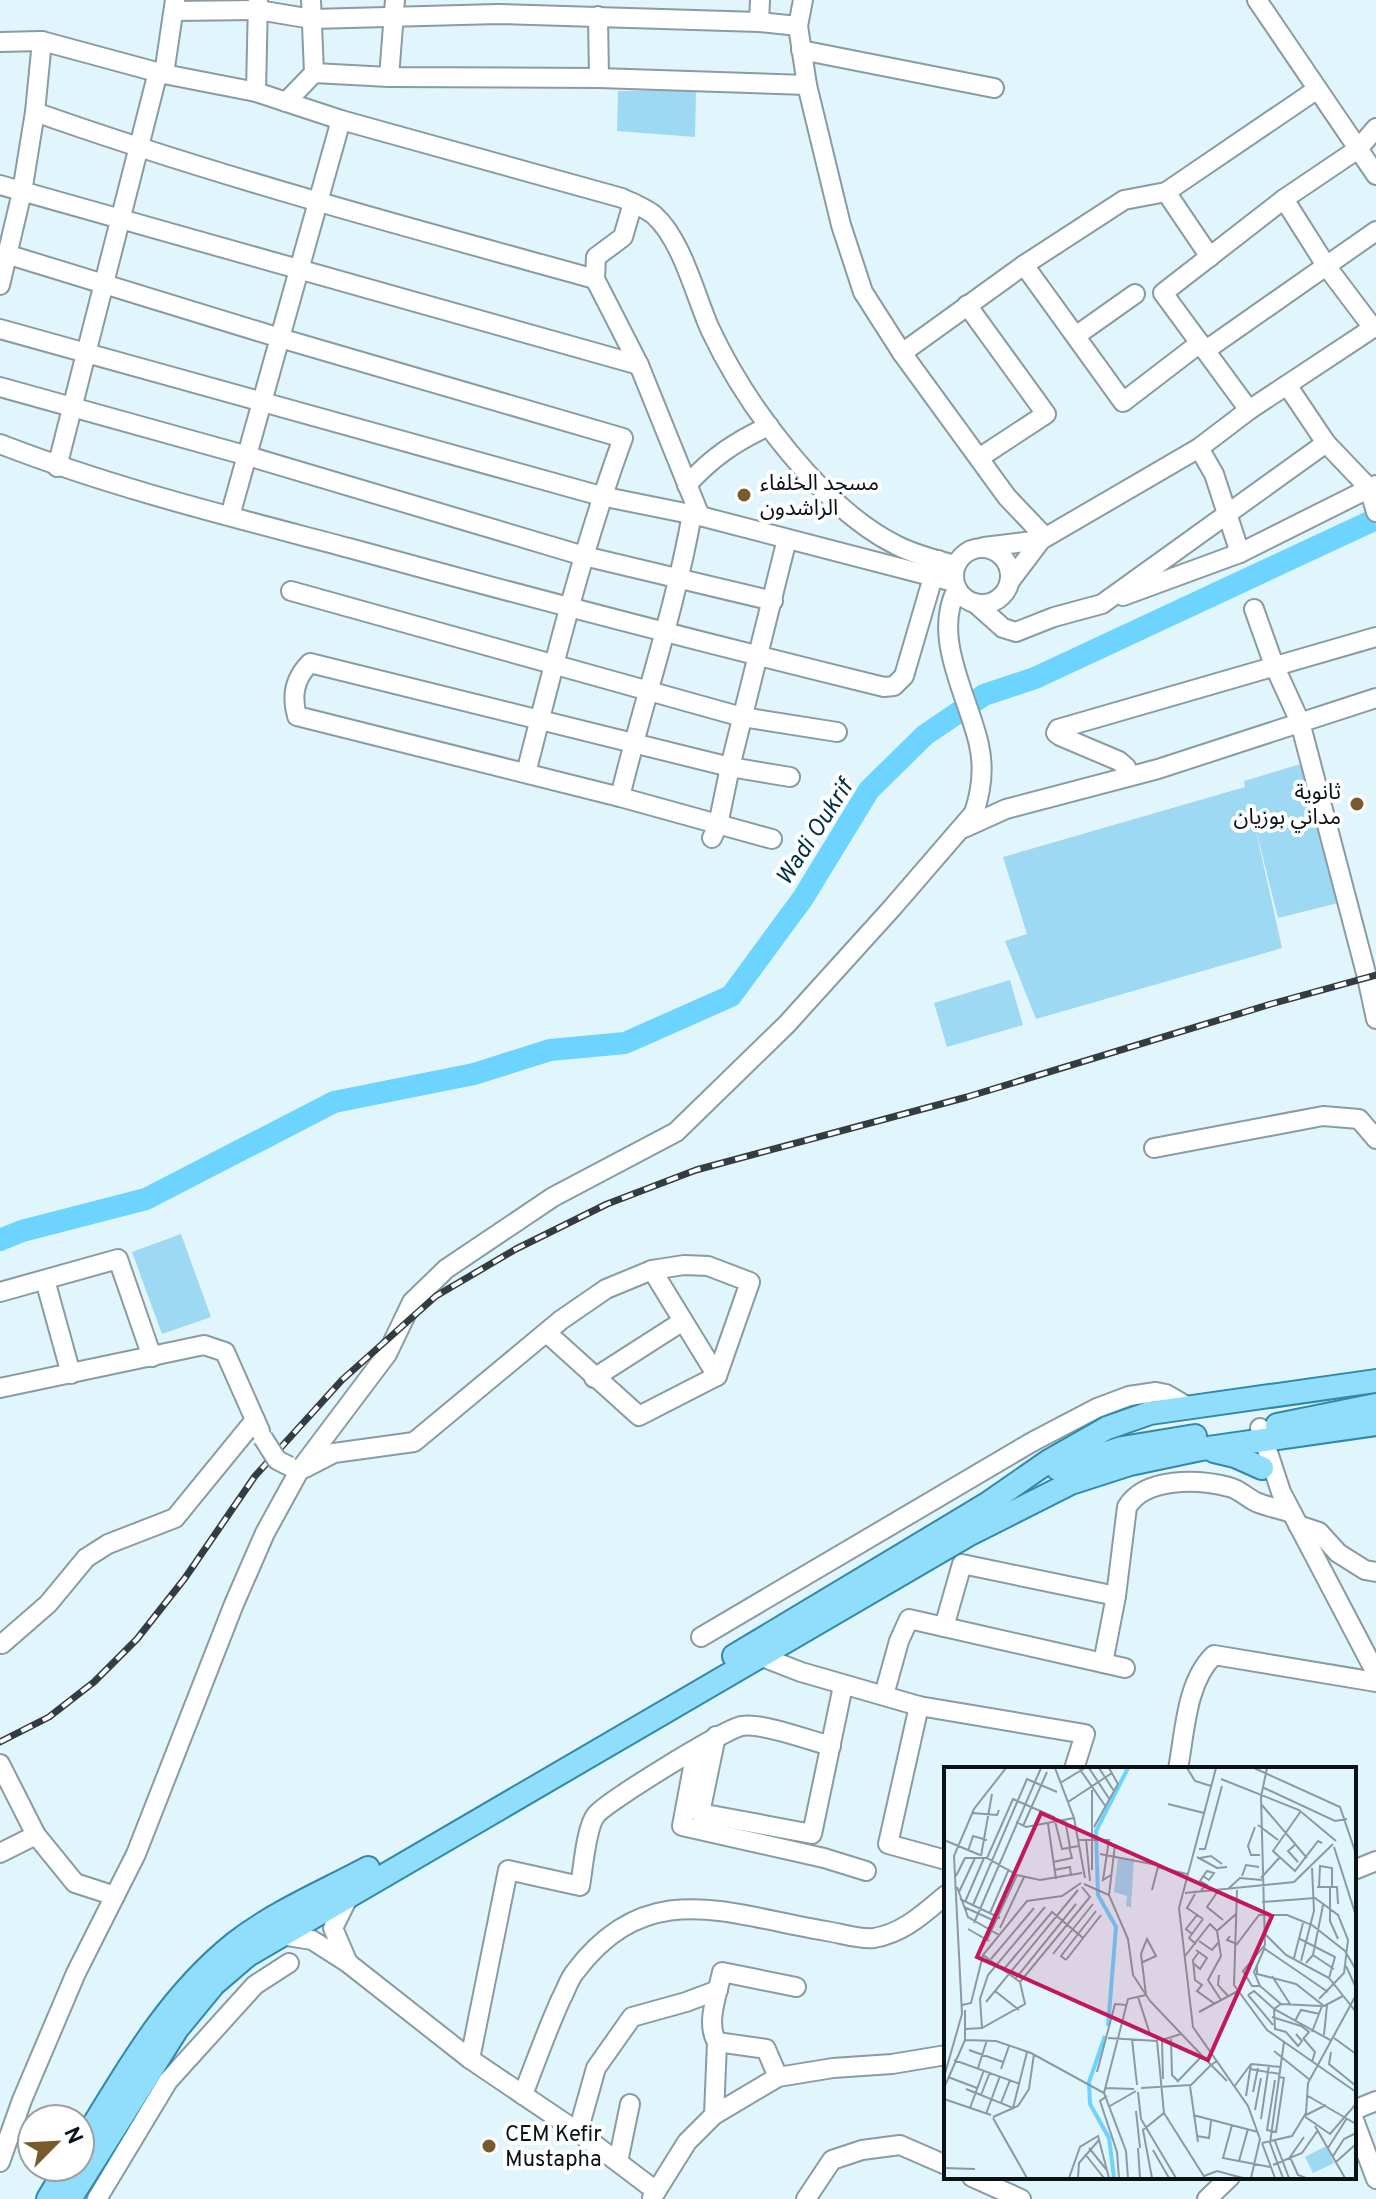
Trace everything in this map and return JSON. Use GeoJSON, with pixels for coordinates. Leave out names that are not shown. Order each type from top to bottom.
{"type":"FeatureCollection","features":[{"type":"Feature","properties":{"kind":"main road"},"geometry":{"type":"LineString","coordinates":[[70,2199],[177,2029],[214,1984],[248,1955],[281,1935],[317,1919],[349,1896],[762,1648],[1049,1461],[1107,1428],[1137,1416],[1376,1381]]}},
{"type":"Feature","properties":{"kind":"main road"},"geometry":{"type":"LineString","coordinates":[[96,2121],[145,2041],[189,1985],[237,1941],[274,1917],[317,1919],[367,1868],[968,1535],[1071,1483],[1130,1464],[1376,1405]]}},
{"type":"Feature","properties":{"kind":"main road"},"geometry":{"type":"LineString","coordinates":[[1130,1464],[1179,1409]]}},
{"type":"Feature","properties":{"kind":"main road"},"geometry":{"type":"LineString","coordinates":[[1005,1492],[1076,1462],[1145,1444],[1256,1435],[1297,1435],[1376,1424]]}},
{"type":"Feature","properties":{"kind":"main road"},"geometry":{"type":"LineString","coordinates":[[1201,1449],[1235,1456],[1268,1468],[1297,1435]]}},
{"type":"Feature","properties":{"kind":"street"},"geometry":{"type":"LineString","coordinates":[[759,22],[760,0]]}},
{"type":"Feature","properties":{"kind":"street"},"geometry":{"type":"LineString","coordinates":[[803,0],[798,26],[807,85],[841,225],[863,292],[902,353],[1017,510],[1043,539]]}},
{"type":"Feature","properties":{"kind":"street"},"geometry":{"type":"LineString","coordinates":[[1257,0],[1376,175]]}},
{"type":"Feature","properties":{"kind":"street"},"geometry":{"type":"LineString","coordinates":[[57,467],[161,73],[175,6],[258,5],[312,9],[498,7],[598,16],[643,9],[798,26]]}},
{"type":"Feature","properties":{"kind":"street"},"geometry":{"type":"LineString","coordinates":[[256,92],[258,5]]}},
{"type":"Feature","properties":{"kind":"street"},"geometry":{"type":"LineString","coordinates":[[389,77],[395,8]]}},
{"type":"Feature","properties":{"kind":"street"},"geometry":{"type":"LineString","coordinates":[[286,102],[314,73],[312,9]]}},
{"type":"Feature","properties":{"kind":"street"},"geometry":{"type":"LineString","coordinates":[[598,16],[599,78]]}},
{"type":"Feature","properties":{"kind":"street"},"geometry":{"type":"LineString","coordinates":[[0,285],[22,192],[42,41]]}},
{"type":"Feature","properties":{"kind":"street"},"geometry":{"type":"LineString","coordinates":[[0,42],[42,41],[161,73],[256,92],[341,120],[622,198],[653,214],[670,234],[712,332],[755,407],[791,456],[861,522],[947,575],[974,603],[1011,632],[1102,604],[1240,553],[1373,487]]}},
{"type":"Feature","properties":{"kind":"street"},"geometry":{"type":"LineString","coordinates":[[801,50],[994,88]]}},
{"type":"Feature","properties":{"kind":"street"},"geometry":{"type":"LineString","coordinates":[[314,73],[807,85]]}},
{"type":"Feature","properties":{"kind":"street"},"geometry":{"type":"LineString","coordinates":[[902,353],[1024,265],[1124,200],[1166,192],[1316,90]]}},
{"type":"Feature","properties":{"kind":"street"},"geometry":{"type":"LineString","coordinates":[[35,112],[139,149],[319,203],[595,279]]}},
{"type":"Feature","properties":{"kind":"street"},"geometry":{"type":"LineString","coordinates":[[230,516],[341,120]]}},
{"type":"Feature","properties":{"kind":"street"},"geometry":{"type":"LineString","coordinates":[[1249,410],[1163,293],[1284,199],[1358,149],[1376,128]]}},
{"type":"Feature","properties":{"kind":"street"},"geometry":{"type":"LineString","coordinates":[[0,185],[639,365]]}},
{"type":"Feature","properties":{"kind":"street"},"geometry":{"type":"LineString","coordinates":[[1166,192],[1210,257]]}},
{"type":"Feature","properties":{"kind":"street"},"geometry":{"type":"LineString","coordinates":[[0,444],[57,467],[230,516],[663,633],[884,687],[894,686],[904,676],[947,575],[970,549],[1043,539],[1199,448],[1249,410],[1375,327],[1327,267],[1284,199]]}},
{"type":"Feature","properties":{"kind":"street"},"geometry":{"type":"LineString","coordinates":[[620,797],[696,515],[639,365],[595,279],[596,257],[623,237],[633,203]]}},
{"type":"Feature","properties":{"kind":"street"},"geometry":{"type":"LineString","coordinates":[[1024,265],[1123,402],[1376,231]]}},
{"type":"Feature","properties":{"kind":"street"},"geometry":{"type":"LineString","coordinates":[[6,254],[623,438],[601,496],[526,773]]}},
{"type":"Feature","properties":{"kind":"street"},"geometry":{"type":"LineString","coordinates":[[1077,335],[1135,294]]}},
{"type":"Feature","properties":{"kind":"street"},"geometry":{"type":"LineString","coordinates":[[967,305],[1046,414],[979,458]]}},
{"type":"Feature","properties":{"kind":"street"},"geometry":{"type":"LineString","coordinates":[[0,329],[601,496],[696,515],[947,575]]}},
{"type":"Feature","properties":{"kind":"street"},"geometry":{"type":"LineString","coordinates":[[1287,385],[1326,443],[1373,487],[1376,512]]}},
{"type":"Feature","properties":{"kind":"street"},"geometry":{"type":"LineString","coordinates":[[0,387],[248,456],[584,556],[773,601]]}},
{"type":"Feature","properties":{"kind":"street"},"geometry":{"type":"LineString","coordinates":[[687,485],[707,463],[740,439],[769,426]]}},
{"type":"Feature","properties":{"kind":"street"},"geometry":{"type":"LineString","coordinates":[[1102,604],[1326,443]]}},
{"type":"Feature","properties":{"kind":"street"},"geometry":{"type":"LineString","coordinates":[[1199,448],[1214,474],[1240,553]]}},
{"type":"Feature","properties":{"kind":"street"},"geometry":{"type":"LineString","coordinates":[[715,832],[787,539]]}},
{"type":"Feature","properties":{"kind":"street"},"geometry":{"type":"LineString","coordinates":[[950,632],[961,613],[974,603],[993,602],[1007,588],[1043,539]]}},
{"type":"Feature","properties":{"kind":"street"},"geometry":{"type":"LineString","coordinates":[[984,547],[1005,558],[1009,565],[1003,628]]}},
{"type":"Feature","properties":{"kind":"street"},"geometry":{"type":"LineString","coordinates":[[0,2162],[4,2136],[76,1973],[136,1854],[234,1604],[294,1469],[387,1354],[412,1302],[446,1269],[553,1197],[676,1132],[787,1024],[974,813],[980,783],[979,746],[953,661],[947,575]]}},
{"type":"Feature","properties":{"kind":"street"},"geometry":{"type":"LineString","coordinates":[[291,591],[742,717],[837,732]]}},
{"type":"Feature","properties":{"kind":"street"},"geometry":{"type":"LineString","coordinates":[[1254,609],[1274,665],[1300,722],[1376,1019]]}},
{"type":"Feature","properties":{"kind":"street"},"geometry":{"type":"LineString","coordinates":[[1129,776],[1126,767],[1119,761],[1060,736],[1056,733],[1058,729],[1376,637]]}},
{"type":"Feature","properties":{"kind":"street"},"geometry":{"type":"LineString","coordinates":[[772,839],[715,832],[620,797],[297,716],[293,701],[298,675],[310,663],[730,767],[790,777]]}},
{"type":"Feature","properties":{"kind":"street"},"geometry":{"type":"LineString","coordinates":[[961,830],[995,813],[1129,776],[1376,698]]}},
{"type":"Feature","properties":{"kind":"street"},"geometry":{"type":"LineString","coordinates":[[980,783],[993,796],[1027,803]]}},
{"type":"Feature","properties":{"kind":"street"},"geometry":{"type":"LineString","coordinates":[[1154,1148],[1323,1116],[1359,1119],[1376,1139]]}},
{"type":"Feature","properties":{"kind":"street"},"geometry":{"type":"LineString","coordinates":[[0,1292],[118,1259],[152,1357]]}},
{"type":"Feature","properties":{"kind":"street"},"geometry":{"type":"LineString","coordinates":[[0,1388],[204,1345],[225,1352],[263,1438],[277,1460],[294,1469],[334,1453],[414,1442],[547,1333],[606,1289],[652,1270],[684,1265],[708,1266],[750,1282],[717,1376],[639,1416],[547,1333]]}},
{"type":"Feature","properties":{"kind":"street"},"geometry":{"type":"LineString","coordinates":[[652,1270],[717,1376]]}},
{"type":"Feature","properties":{"kind":"street"},"geometry":{"type":"LineString","coordinates":[[45,1280],[71,1374]]}},
{"type":"Feature","properties":{"kind":"street"},"geometry":{"type":"LineString","coordinates":[[594,1378],[683,1321]]}},
{"type":"Feature","properties":{"kind":"street"},"geometry":{"type":"LineString","coordinates":[[701,1637],[1032,1442],[1097,1408],[1129,1396],[1156,1392],[1166,1394],[1179,1409]]}},
{"type":"Feature","properties":{"kind":"street"},"geometry":{"type":"LineString","coordinates":[[2,1644],[48,1604],[86,1558],[108,1544],[175,1518],[255,1420]]}},
{"type":"Feature","properties":{"kind":"street"},"geometry":{"type":"LineString","coordinates":[[1256,1435],[1268,1468],[1376,1673]]}},
{"type":"Feature","properties":{"kind":"street"},"geometry":{"type":"LineString","coordinates":[[1103,1663],[1116,1596],[1127,1507],[1134,1495],[1159,1485],[1199,1483],[1232,1487],[1319,1532],[1338,1553],[1365,1570],[1376,1572]]}},
{"type":"Feature","properties":{"kind":"street"},"geometry":{"type":"LineString","coordinates":[[923,1508],[937,1534]]}},
{"type":"Feature","properties":{"kind":"street"},"geometry":{"type":"LineString","coordinates":[[944,1627],[962,1564],[1116,1596]]}},
{"type":"Feature","properties":{"kind":"street"},"geometry":{"type":"LineString","coordinates":[[884,1695],[899,1641],[909,1619],[1125,1668]]}},
{"type":"Feature","properties":{"kind":"street"},"geometry":{"type":"LineString","coordinates":[[762,1648],[843,1686],[919,1706],[1085,1734],[1075,1767]]}},
{"type":"Feature","properties":{"kind":"street"},"geometry":{"type":"LineString","coordinates":[[1178,1767],[1193,1692],[1201,1667],[1214,1655],[1376,1682]]}},
{"type":"Feature","properties":{"kind":"street"},"geometry":{"type":"LineString","coordinates":[[716,1736],[700,1813],[812,1834],[843,1686]]}},
{"type":"Feature","properties":{"kind":"street"},"geometry":{"type":"LineString","coordinates":[[919,1706],[888,1844],[944,1859]]}},
{"type":"Feature","properties":{"kind":"street"},"geometry":{"type":"LineString","coordinates":[[470,2059],[508,1870],[580,1886],[594,1817],[612,1802],[716,1736],[743,1725],[831,1746]]}},
{"type":"Feature","properties":{"kind":"street"},"geometry":{"type":"LineString","coordinates":[[696,1751],[682,1826],[824,1858],[866,1871]]}},
{"type":"Feature","properties":{"kind":"street"},"geometry":{"type":"LineString","coordinates":[[0,1764],[36,1835],[75,1883],[115,1896]]}},
{"type":"Feature","properties":{"kind":"street"},"geometry":{"type":"LineString","coordinates":[[0,1853],[36,1835]]}},
{"type":"Feature","properties":{"kind":"street"},"geometry":{"type":"LineString","coordinates":[[1356,1869],[1376,1861]]}},
{"type":"Feature","properties":{"kind":"street"},"geometry":{"type":"LineString","coordinates":[[523,2095],[551,2020],[574,1973],[609,1936],[636,1918],[686,1907],[739,1913],[805,1928],[873,1938],[909,1927],[944,1897]]}},
{"type":"Feature","properties":{"kind":"street"},"geometry":{"type":"LineString","coordinates":[[317,1919],[348,1963],[470,2059],[618,2162],[654,2195],[687,2142],[714,2115],[778,2077],[944,2055]]}},
{"type":"Feature","properties":{"kind":"street"},"geometry":{"type":"LineString","coordinates":[[97,2199],[168,2081],[255,1985],[289,1963]]}},
{"type":"Feature","properties":{"kind":"street"},"geometry":{"type":"LineString","coordinates":[[714,2115],[717,2042],[711,2033],[722,1972],[796,1987]]}},
{"type":"Feature","properties":{"kind":"street"},"geometry":{"type":"LineString","coordinates":[[578,2132],[596,2068],[632,2017],[718,1990]]}},
{"type":"Feature","properties":{"kind":"street"},"geometry":{"type":"LineString","coordinates":[[717,2042],[766,2049],[778,2077]]}},
{"type":"Feature","properties":{"kind":"street"},"geometry":{"type":"LineString","coordinates":[[1356,2109],[1376,2101]]}},
{"type":"Feature","properties":{"kind":"street"},"geometry":{"type":"LineString","coordinates":[[618,2162],[630,2104]]}},
{"type":"Feature","properties":{"kind":"street"},"geometry":{"type":"LineString","coordinates":[[1356,2125],[1376,2179]]}},
{"type":"Feature","properties":{"kind":"street"},"geometry":{"type":"LineString","coordinates":[[806,2199],[832,2160],[862,2150],[900,2145],[944,2164]]}},
{"type":"Feature","properties":{"kind":"street"},"geometry":{"type":"LineString","coordinates":[[976,2179],[1021,2199]]}},
{"type":"Feature","properties":{"kind":"street"},"geometry":{"type":"LineString","coordinates":[[1207,2199],[1228,2179]]}},
{"type":"Feature","properties":{"kind":"shaded area"},"geometry":{"type":"Polygon","coordinates":[[[696,90],[695,137],[617,131],[618,91],[696,90]]]}},
{"type":"Feature","properties":{"kind":"shaded area"},"geometry":{"type":"Polygon","coordinates":[[[1301,764],[1338,903],[1278,918],[1254,822],[1282,948],[1036,1019],[1005,941],[1027,934],[1003,857],[1245,787],[1244,781],[1301,764]]]}},
{"type":"Feature","properties":{"kind":"shaded area"},"geometry":{"type":"Polygon","coordinates":[[[1010,980],[1023,1025],[947,1047],[934,1003],[1010,980]]]}},
{"type":"Feature","properties":{"kind":"shaded area"},"geometry":{"type":"Polygon","coordinates":[[[181,1234],[211,1317],[162,1334],[132,1252],[181,1234]]]}},
{"type":"Feature","properties":{"kind":"waterway","name":"Wadi Oukrif"},"geometry":{"type":"LineString","coordinates":[[0,1240],[22,1231],[146,1199],[334,1102],[474,1074],[550,1050],[625,1043],[731,996],[803,898],[869,790],[925,735],[984,695],[1035,678],[1376,519]]}},
{"type":"Feature","properties":{"kind":"railway"},"geometry":{"type":"LineString","coordinates":[[0,1742],[49,1717],[94,1682],[137,1639],[185,1578],[255,1476],[342,1380],[436,1296],[516,1249],[607,1204],[696,1170],[967,1097],[1376,975]]}},
{"type":"Feature","properties":{"kind":"place","name":"مسجد الخلفاء الراشدون"},"geometry":{"type":"Point","coordinates":[744,495]}},
{"type":"Feature","properties":{"kind":"place","name":"ثانوية مداني بوزيان"},"geometry":{"type":"Point","coordinates":[1357,804]}},
{"type":"Feature","properties":{"kind":"place","name":"CEM Kefir Mustapha"},"geometry":{"type":"Point","coordinates":[489,2146]}}]}
